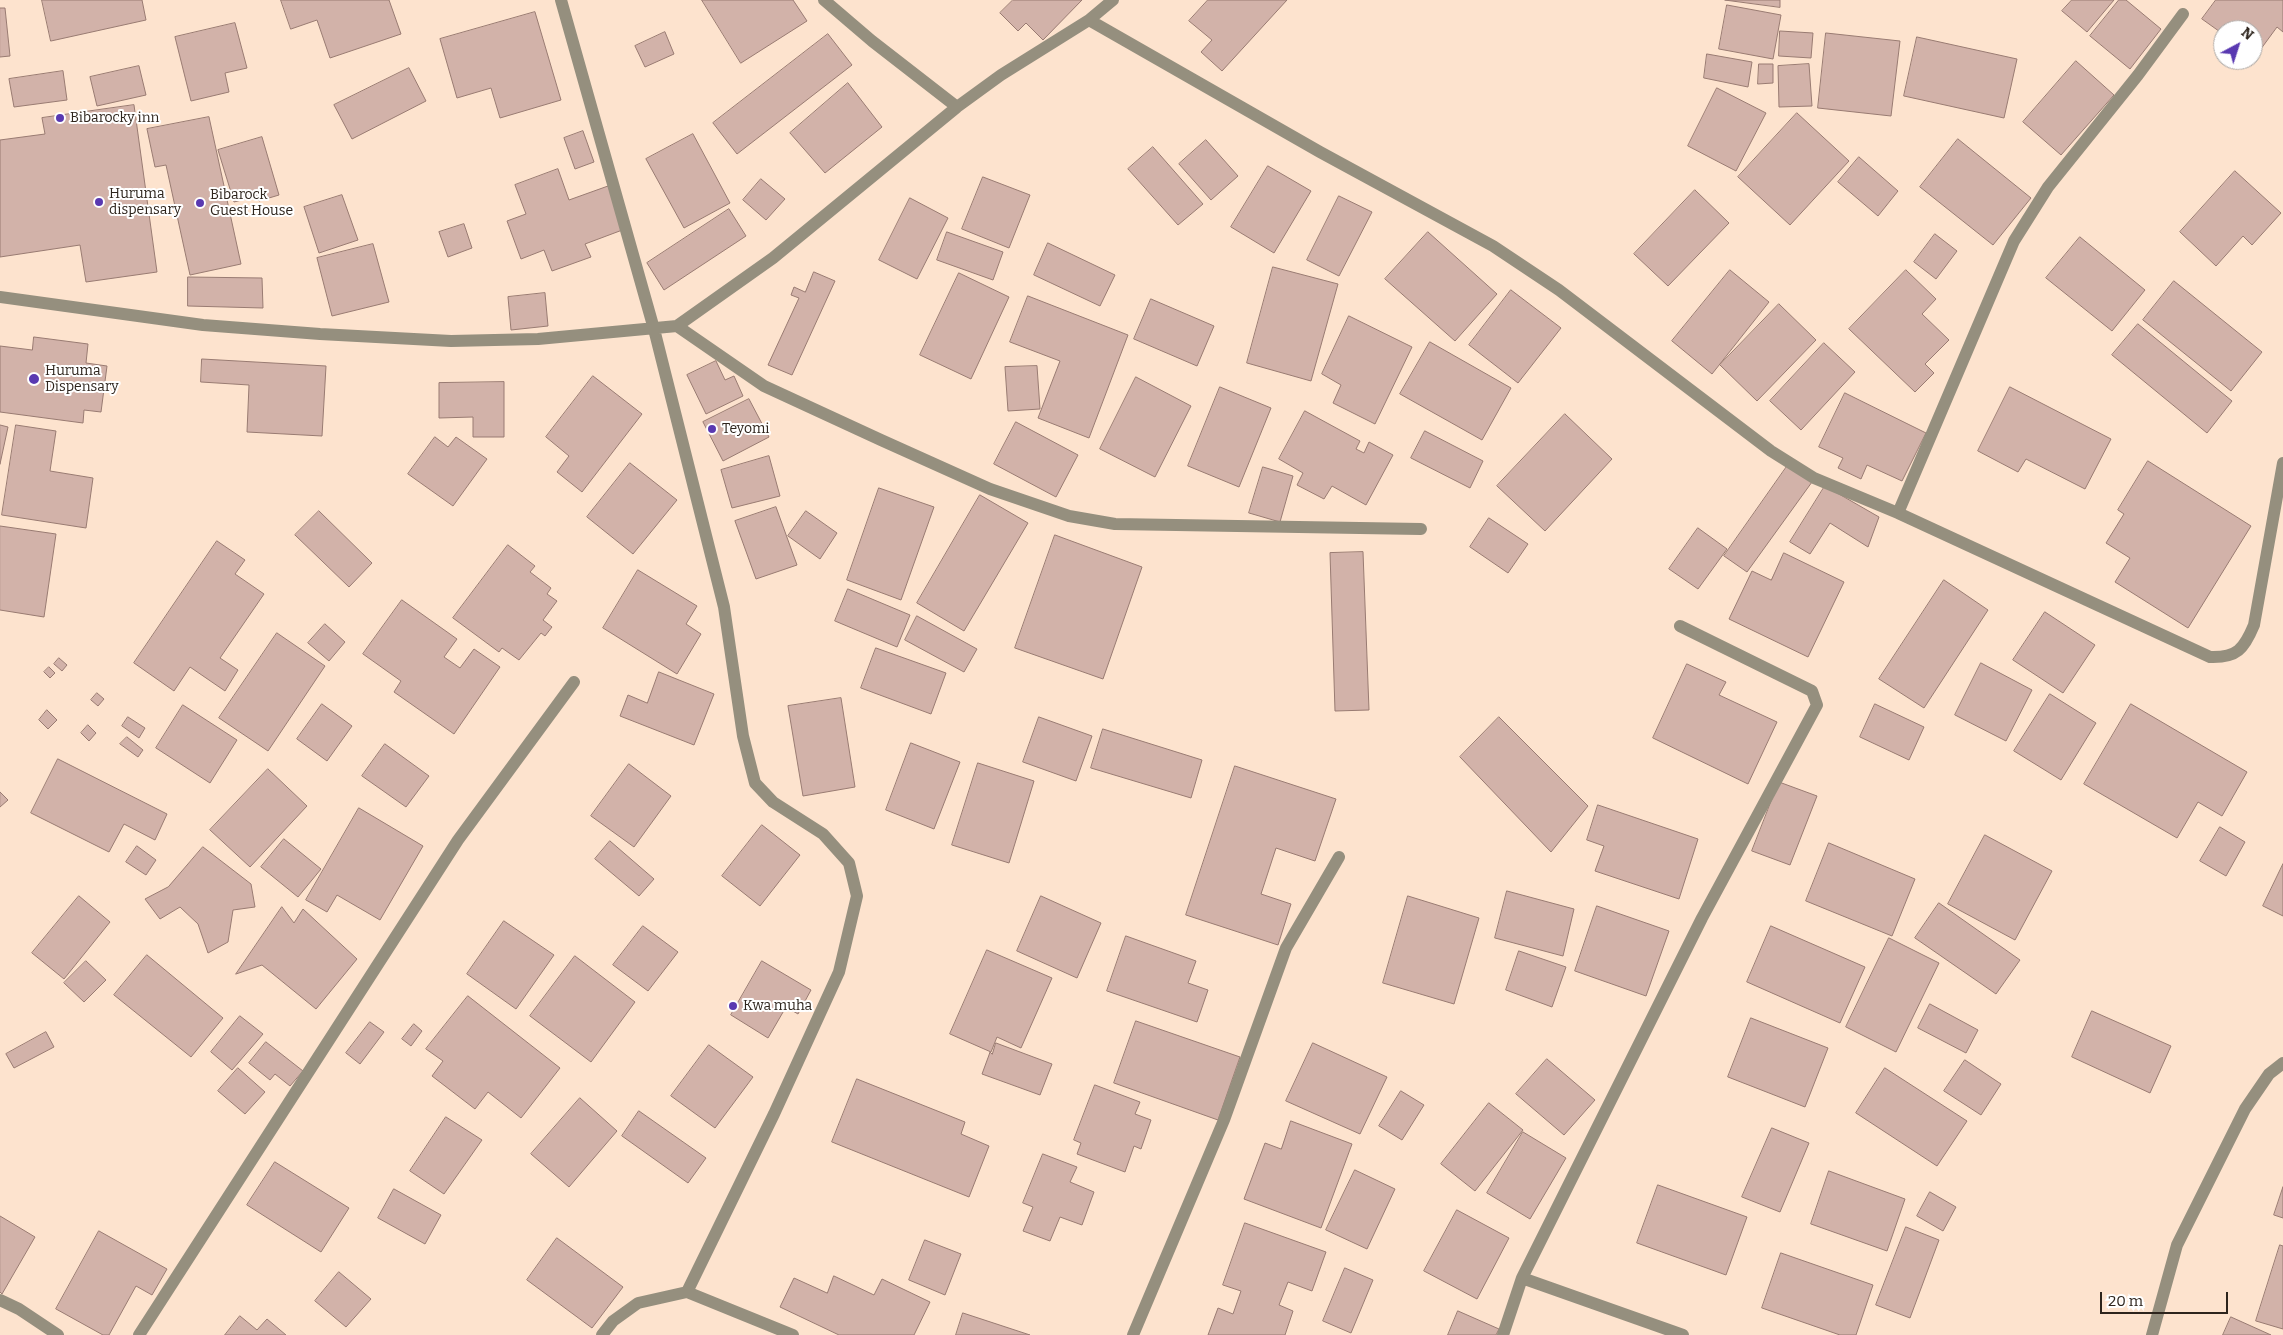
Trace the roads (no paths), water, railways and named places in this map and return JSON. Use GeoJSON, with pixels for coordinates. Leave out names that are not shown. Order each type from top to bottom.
{"type":"FeatureCollection","features":[{"type":"Feature","properties":{"kind":"street"},"geometry":{"type":"LineString","coordinates":[[561,0],[654,329],[724,607],[743,736],[755,783],[773,802],[823,834],[849,863],[857,896],[839,972],[774,1114],[687,1292]]}},
{"type":"Feature","properties":{"kind":"street"},"geometry":{"type":"LineString","coordinates":[[824,0],[872,41],[957,107]]}},
{"type":"Feature","properties":{"kind":"street"},"geometry":{"type":"LineString","coordinates":[[0,297],[203,325],[451,341],[538,339],[677,326],[773,258],[957,107],[1001,75],[1089,20],[1113,0]]}},
{"type":"Feature","properties":{"kind":"street"},"geometry":{"type":"LineString","coordinates":[[1898,513],[2014,241],[2048,187],[2138,75],[2183,14]]}},
{"type":"Feature","properties":{"kind":"street"},"geometry":{"type":"LineString","coordinates":[[1089,20],[1320,152],[1493,246],[1559,290],[1771,450],[1814,478],[1898,513],[2210,656],[2226,657],[2236,653],[2248,640],[2254,625],[2280,499],[2283,463]]}},
{"type":"Feature","properties":{"kind":"street"},"geometry":{"type":"LineString","coordinates":[[677,326],[764,386],[990,489],[1070,516],[1115,524],[1421,529]]}},
{"type":"Feature","properties":{"kind":"street"},"geometry":{"type":"LineString","coordinates":[[1503,1335],[1522,1278],[1702,918],[1817,705],[1812,690],[1680,626]]}},
{"type":"Feature","properties":{"kind":"street"},"geometry":{"type":"LineString","coordinates":[[139,1335],[458,840],[574,682]]}},
{"type":"Feature","properties":{"kind":"street"},"geometry":{"type":"LineString","coordinates":[[1133,1335],[1224,1120],[1286,948],[1339,857]]}},
{"type":"Feature","properties":{"kind":"street"},"geometry":{"type":"LineString","coordinates":[[2152,1335],[2177,1245],[2245,1109],[2270,1074],[2283,1063]]}},
{"type":"Feature","properties":{"kind":"street"},"geometry":{"type":"LineString","coordinates":[[1522,1278],[1683,1335]]}},
{"type":"Feature","properties":{"kind":"street"},"geometry":{"type":"LineString","coordinates":[[602,1335],[613,1321],[638,1303],[687,1292],[793,1335]]}},
{"type":"Feature","properties":{"kind":"street"},"geometry":{"type":"LineString","coordinates":[[0,1300],[19,1308],[58,1335]]}},
{"type":"Feature","properties":{"kind":"place","name":"Bibarocky inn"},"geometry":{"type":"Point","coordinates":[60,118]}},
{"type":"Feature","properties":{"kind":"place","name":"Huruma dispensary"},"geometry":{"type":"Point","coordinates":[99,202]}},
{"type":"Feature","properties":{"kind":"place","name":"Bibarock Guest House"},"geometry":{"type":"Point","coordinates":[200,203]}},
{"type":"Feature","properties":{"kind":"place","name":"Huruma Dispensary"},"geometry":{"type":"Point","coordinates":[34,379]}},
{"type":"Feature","properties":{"kind":"place","name":"Teyomi"},"geometry":{"type":"Point","coordinates":[712,429]}},
{"type":"Feature","properties":{"kind":"place","name":"Kwa muha"},"geometry":{"type":"Point","coordinates":[733,1006]}}]}
